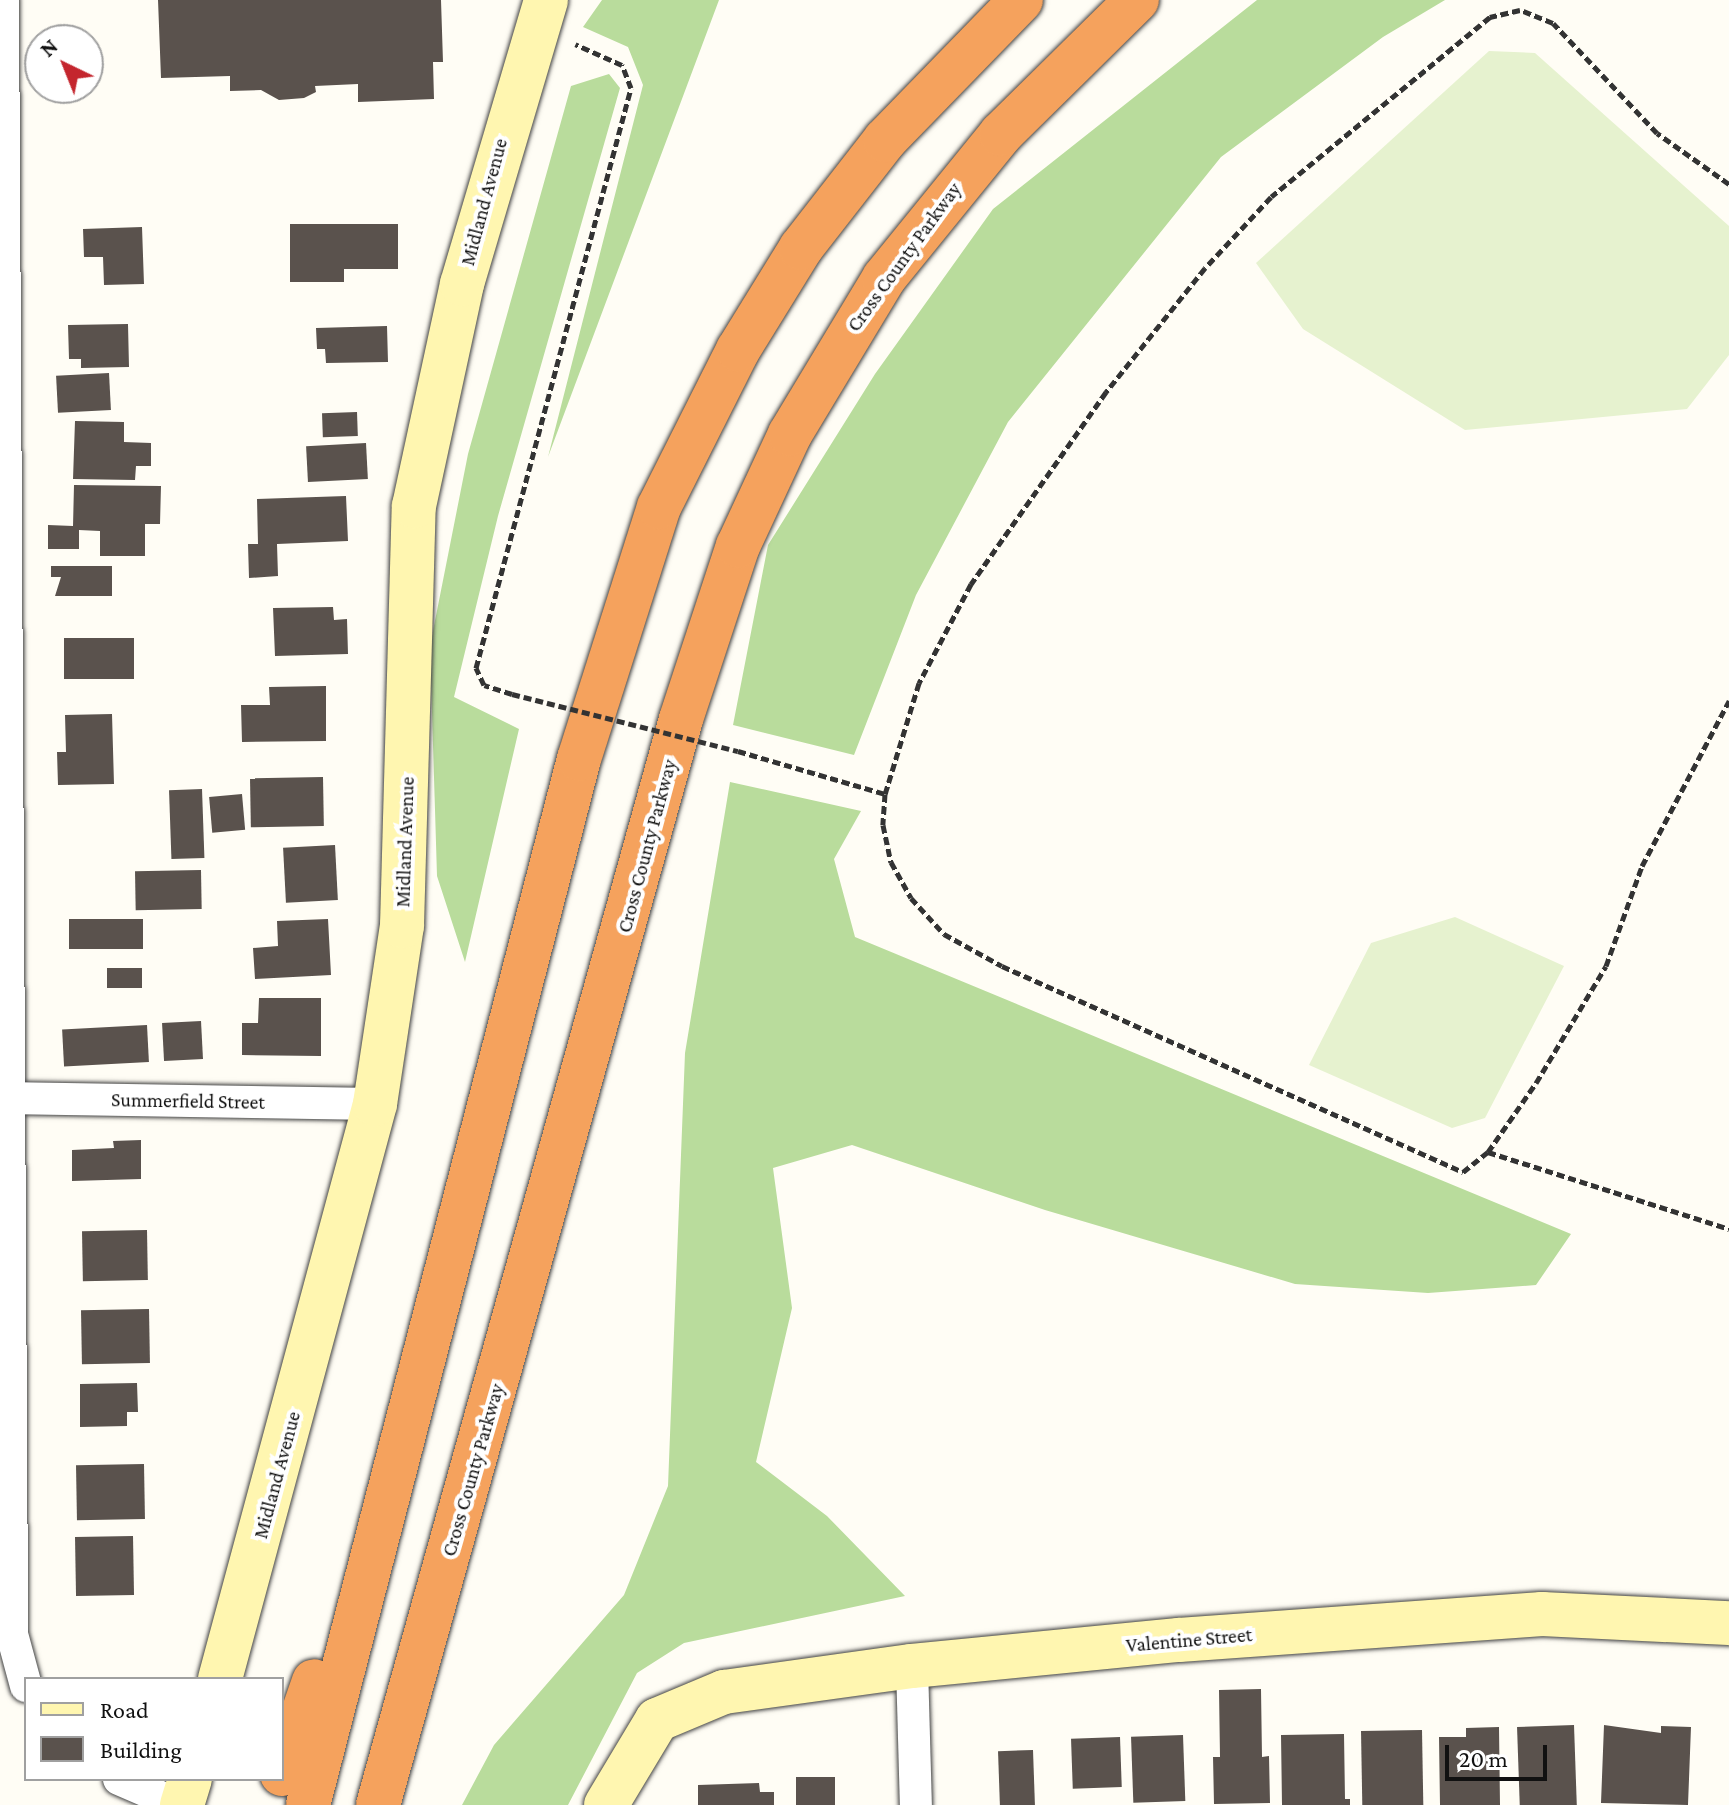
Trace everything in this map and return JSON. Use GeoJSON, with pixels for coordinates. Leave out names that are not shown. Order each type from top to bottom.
{"type":"FeatureCollection","features":[{"type":"Feature","properties":{"kind":"highway","name":"Cross County Parkway"},"geometry":{"type":"LineString","coordinates":[[378,1805],[689,691],[763,489],[851,327],[922,227],[1048,83],[1137,0]]}},
{"type":"Feature","properties":{"kind":"highway"},"geometry":{"type":"LineString","coordinates":[[308,1805],[579,759],[659,507],[738,350],[801,248],[894,129],[1018,2]]}},
{"type":"Feature","properties":{"kind":"highway"},"geometry":{"type":"LineString","coordinates":[[284,1768],[389,1488]]}},
{"type":"Feature","properties":{"kind":"highway"},"geometry":{"type":"LineString","coordinates":[[396,1805],[416,1669]]}},
{"type":"Feature","properties":{"kind":"highway"},"geometry":{"type":"LineString","coordinates":[[272,1805],[279,1781]]}},
{"type":"Feature","properties":{"kind":"street"},"geometry":{"type":"LineString","coordinates":[[3,0],[4,1098],[12,1634],[24,1679]]}},
{"type":"Feature","properties":{"kind":"street","name":"Midland Avenue"},"geometry":{"type":"LineString","coordinates":[[221,1677],[375,1104],[403,912],[414,506],[462,284],[546,0]]}},
{"type":"Feature","properties":{"kind":"street","name":"Summerfield Street"},"geometry":{"type":"LineString","coordinates":[[4,1098],[375,1104]]}},
{"type":"Feature","properties":{"kind":"street","name":"Valentine Street"},"geometry":{"type":"LineString","coordinates":[[606,1805],[657,1720],[724,1692],[912,1666],[1179,1640],[1542,1614],[1729,1623]]}},
{"type":"Feature","properties":{"kind":"street"},"geometry":{"type":"LineString","coordinates":[[912,1666],[916,1805]]}},
{"type":"Feature","properties":{"kind":"street"},"geometry":{"type":"LineString","coordinates":[[124,1781],[180,1805],[189,1781]]}},
{"type":"Feature","properties":{"kind":"path"},"geometry":{"type":"LineString","coordinates":[[1729,184],[1657,133],[1553,23],[1520,10],[1490,17],[1271,197],[1205,268],[1106,392],[971,584],[919,683],[885,794],[883,825],[891,862],[911,898],[944,934],[1002,966],[1463,1172],[1488,1152],[1606,966],[1642,866],[1729,701]]}},
{"type":"Feature","properties":{"kind":"path"},"geometry":{"type":"LineString","coordinates":[[575,44],[622,65],[631,88],[476,668],[484,685],[512,694],[738,751],[885,794]]}},
{"type":"Feature","properties":{"kind":"path"},"geometry":{"type":"LineString","coordinates":[[1488,1152],[1729,1229]]}},
{"type":"Feature","properties":{"kind":"green space"},"geometry":{"type":"Polygon","coordinates":[[[602,0],[719,0],[548,457],[643,85],[628,47],[583,27],[602,0]]]}},
{"type":"Feature","properties":{"kind":"green space"},"geometry":{"type":"Polygon","coordinates":[[[1257,0],[1445,0],[1383,37],[1221,157],[1008,422],[916,595],[854,755],[733,725],[768,545],[875,374],[993,209],[1257,0]]]}},
{"type":"Feature","properties":{"kind":"green space"},"geometry":{"type":"Polygon","coordinates":[[[1489,51],[1535,53],[1729,226],[1729,355],[1687,409],[1465,430],[1303,329],[1256,263],[1489,51]]]}},
{"type":"Feature","properties":{"kind":"green space"},"geometry":{"type":"Polygon","coordinates":[[[609,74],[620,88],[498,516],[454,697],[519,729],[465,962],[437,876],[430,646],[468,454],[571,86],[609,74]]]}},
{"type":"Feature","properties":{"kind":"green space"},"geometry":{"type":"Polygon","coordinates":[[[730,782],[861,811],[834,859],[855,937],[1571,1234],[1536,1285],[1428,1293],[1295,1284],[1045,1210],[852,1145],[773,1168],[792,1308],[756,1462],[827,1516],[905,1596],[684,1643],[637,1673],[568,1805],[462,1805],[494,1745],[624,1595],[668,1486],[685,1053],[730,782]]]}},
{"type":"Feature","properties":{"kind":"green space"},"geometry":{"type":"Polygon","coordinates":[[[1455,917],[1564,966],[1485,1118],[1452,1128],[1309,1065],[1371,943],[1455,917]]]}},
{"type":"Feature","properties":{"kind":"building"},"geometry":{"type":"Polygon","coordinates":[[[158,0],[441,0],[443,62],[433,62],[434,99],[358,102],[358,84],[315,86],[316,92],[304,98],[279,100],[261,90],[230,91],[230,76],[161,78],[158,0]]]}},
{"type":"Feature","properties":{"kind":"building"},"geometry":{"type":"Polygon","coordinates":[[[290,224],[398,224],[398,269],[344,269],[344,282],[290,282],[290,224]]]}},
{"type":"Feature","properties":{"kind":"building"},"geometry":{"type":"Polygon","coordinates":[[[142,227],[144,284],[104,285],[103,257],[84,257],[83,229],[142,227]]]}},
{"type":"Feature","properties":{"kind":"building"},"geometry":{"type":"Polygon","coordinates":[[[128,324],[129,367],[81,368],[81,359],[69,359],[68,325],[128,324]]]}},
{"type":"Feature","properties":{"kind":"building"},"geometry":{"type":"Polygon","coordinates":[[[387,326],[388,362],[326,363],[325,349],[317,349],[316,328],[387,326]]]}},
{"type":"Feature","properties":{"kind":"building"},"geometry":{"type":"Polygon","coordinates":[[[109,373],[111,410],[58,413],[56,376],[109,373]]]}},
{"type":"Feature","properties":{"kind":"building"},"geometry":{"type":"Polygon","coordinates":[[[357,412],[358,436],[323,437],[322,413],[357,412]]]}},
{"type":"Feature","properties":{"kind":"building"},"geometry":{"type":"Polygon","coordinates":[[[75,421],[124,422],[124,442],[151,443],[151,466],[136,466],[135,480],[73,479],[75,421]]]}},
{"type":"Feature","properties":{"kind":"building"},"geometry":{"type":"Polygon","coordinates":[[[366,443],[368,479],[308,482],[306,446],[366,443]]]}},
{"type":"Feature","properties":{"kind":"building"},"geometry":{"type":"Polygon","coordinates":[[[74,485],[161,486],[160,524],[145,524],[145,556],[100,556],[100,531],[79,530],[79,549],[48,549],[48,525],[73,526],[74,485]]]}},
{"type":"Feature","properties":{"kind":"building"},"geometry":{"type":"Polygon","coordinates":[[[346,496],[348,541],[277,544],[278,576],[249,578],[248,544],[258,544],[257,499],[346,496]]]}},
{"type":"Feature","properties":{"kind":"building"},"geometry":{"type":"Polygon","coordinates":[[[51,566],[112,566],[112,596],[55,596],[61,577],[51,577],[51,566]]]}},
{"type":"Feature","properties":{"kind":"building"},"geometry":{"type":"Polygon","coordinates":[[[333,607],[334,620],[347,619],[348,654],[275,656],[273,608],[333,607]]]}},
{"type":"Feature","properties":{"kind":"building"},"geometry":{"type":"Polygon","coordinates":[[[64,638],[134,638],[134,679],[64,679],[64,638]]]}},
{"type":"Feature","properties":{"kind":"building"},"geometry":{"type":"Polygon","coordinates":[[[326,686],[326,741],[242,742],[241,705],[270,705],[269,687],[326,686]]]}},
{"type":"Feature","properties":{"kind":"building"},"geometry":{"type":"Polygon","coordinates":[[[112,714],[114,784],[58,785],[57,752],[66,752],[65,715],[112,714]]]}},
{"type":"Feature","properties":{"kind":"building"},"geometry":{"type":"Polygon","coordinates":[[[323,777],[324,826],[251,827],[250,778],[323,777]]]}},
{"type":"Feature","properties":{"kind":"building"},"geometry":{"type":"Polygon","coordinates":[[[202,789],[204,858],[171,859],[169,790],[202,789]]]}},
{"type":"Feature","properties":{"kind":"building"},"geometry":{"type":"Polygon","coordinates":[[[242,794],[245,830],[212,833],[209,797],[242,794]]]}},
{"type":"Feature","properties":{"kind":"building"},"geometry":{"type":"Polygon","coordinates":[[[335,845],[338,900],[286,903],[283,848],[335,845]]]}},
{"type":"Feature","properties":{"kind":"building"},"geometry":{"type":"Polygon","coordinates":[[[201,870],[202,909],[136,910],[135,871],[201,870]]]}},
{"type":"Feature","properties":{"kind":"building"},"geometry":{"type":"Polygon","coordinates":[[[69,919],[143,919],[143,949],[69,949],[69,919]]]}},
{"type":"Feature","properties":{"kind":"building"},"geometry":{"type":"Polygon","coordinates":[[[328,919],[331,975],[255,979],[253,948],[278,946],[277,921],[328,919]]]}},
{"type":"Feature","properties":{"kind":"building"},"geometry":{"type":"Polygon","coordinates":[[[107,968],[142,968],[142,988],[107,988],[107,968]]]}},
{"type":"Feature","properties":{"kind":"building"},"geometry":{"type":"Polygon","coordinates":[[[259,998],[321,998],[321,1056],[242,1055],[242,1023],[258,1023],[259,998]]]}},
{"type":"Feature","properties":{"kind":"building"},"geometry":{"type":"Polygon","coordinates":[[[201,1021],[203,1059],[164,1061],[162,1023],[201,1021]]]}},
{"type":"Feature","properties":{"kind":"building"},"geometry":{"type":"Polygon","coordinates":[[[147,1025],[149,1062],[64,1066],[62,1029],[147,1025]]]}},
{"type":"Feature","properties":{"kind":"building"},"geometry":{"type":"Polygon","coordinates":[[[141,1140],[141,1179],[72,1181],[72,1150],[114,1148],[113,1141],[141,1140]]]}},
{"type":"Feature","properties":{"kind":"building"},"geometry":{"type":"Polygon","coordinates":[[[147,1230],[148,1280],[83,1281],[82,1231],[147,1230]]]}},
{"type":"Feature","properties":{"kind":"building"},"geometry":{"type":"Polygon","coordinates":[[[149,1309],[150,1363],[82,1364],[81,1310],[149,1309]]]}},
{"type":"Feature","properties":{"kind":"building"},"geometry":{"type":"Polygon","coordinates":[[[137,1383],[138,1412],[127,1412],[127,1426],[80,1427],[80,1384],[137,1383]]]}},
{"type":"Feature","properties":{"kind":"building"},"geometry":{"type":"Polygon","coordinates":[[[144,1464],[145,1519],[77,1520],[76,1465],[144,1464]]]}},
{"type":"Feature","properties":{"kind":"building"},"geometry":{"type":"Polygon","coordinates":[[[133,1536],[134,1595],[76,1596],[75,1537],[133,1536]]]}},
{"type":"Feature","properties":{"kind":"building"},"geometry":{"type":"Polygon","coordinates":[[[1261,1689],[1262,1757],[1269,1756],[1270,1803],[1214,1804],[1213,1757],[1220,1757],[1219,1690],[1261,1689]]]}},
{"type":"Feature","properties":{"kind":"building"},"geometry":{"type":"Polygon","coordinates":[[[1574,1725],[1577,1805],[1520,1805],[1517,1727],[1574,1725]]]}},
{"type":"Feature","properties":{"kind":"building"},"geometry":{"type":"Polygon","coordinates":[[[1604,1725],[1661,1733],[1661,1726],[1691,1727],[1688,1805],[1601,1803],[1604,1725]]]}},
{"type":"Feature","properties":{"kind":"building"},"geometry":{"type":"Polygon","coordinates":[[[1499,1727],[1500,1805],[1440,1805],[1439,1737],[1466,1737],[1466,1728],[1499,1727]]]}},
{"type":"Feature","properties":{"kind":"building"},"geometry":{"type":"Polygon","coordinates":[[[1422,1730],[1423,1805],[1362,1805],[1361,1731],[1422,1730]]]}},
{"type":"Feature","properties":{"kind":"building"},"geometry":{"type":"Polygon","coordinates":[[[1344,1734],[1345,1799],[1350,1799],[1350,1805],[1282,1805],[1281,1735],[1344,1734]]]}},
{"type":"Feature","properties":{"kind":"building"},"geometry":{"type":"Polygon","coordinates":[[[1183,1735],[1185,1801],[1133,1803],[1131,1737],[1183,1735]]]}},
{"type":"Feature","properties":{"kind":"building"},"geometry":{"type":"Polygon","coordinates":[[[1120,1737],[1122,1787],[1073,1789],[1071,1739],[1120,1737]]]}},
{"type":"Feature","properties":{"kind":"building"},"geometry":{"type":"Polygon","coordinates":[[[1033,1750],[1035,1805],[1000,1805],[998,1751],[1033,1750]]]}},
{"type":"Feature","properties":{"kind":"building"},"geometry":{"type":"Polygon","coordinates":[[[796,1777],[835,1777],[835,1805],[796,1805],[796,1777]]]}},
{"type":"Feature","properties":{"kind":"building"},"geometry":{"type":"Polygon","coordinates":[[[759,1783],[760,1792],[774,1792],[774,1805],[698,1805],[698,1785],[759,1783]]]}}]}
